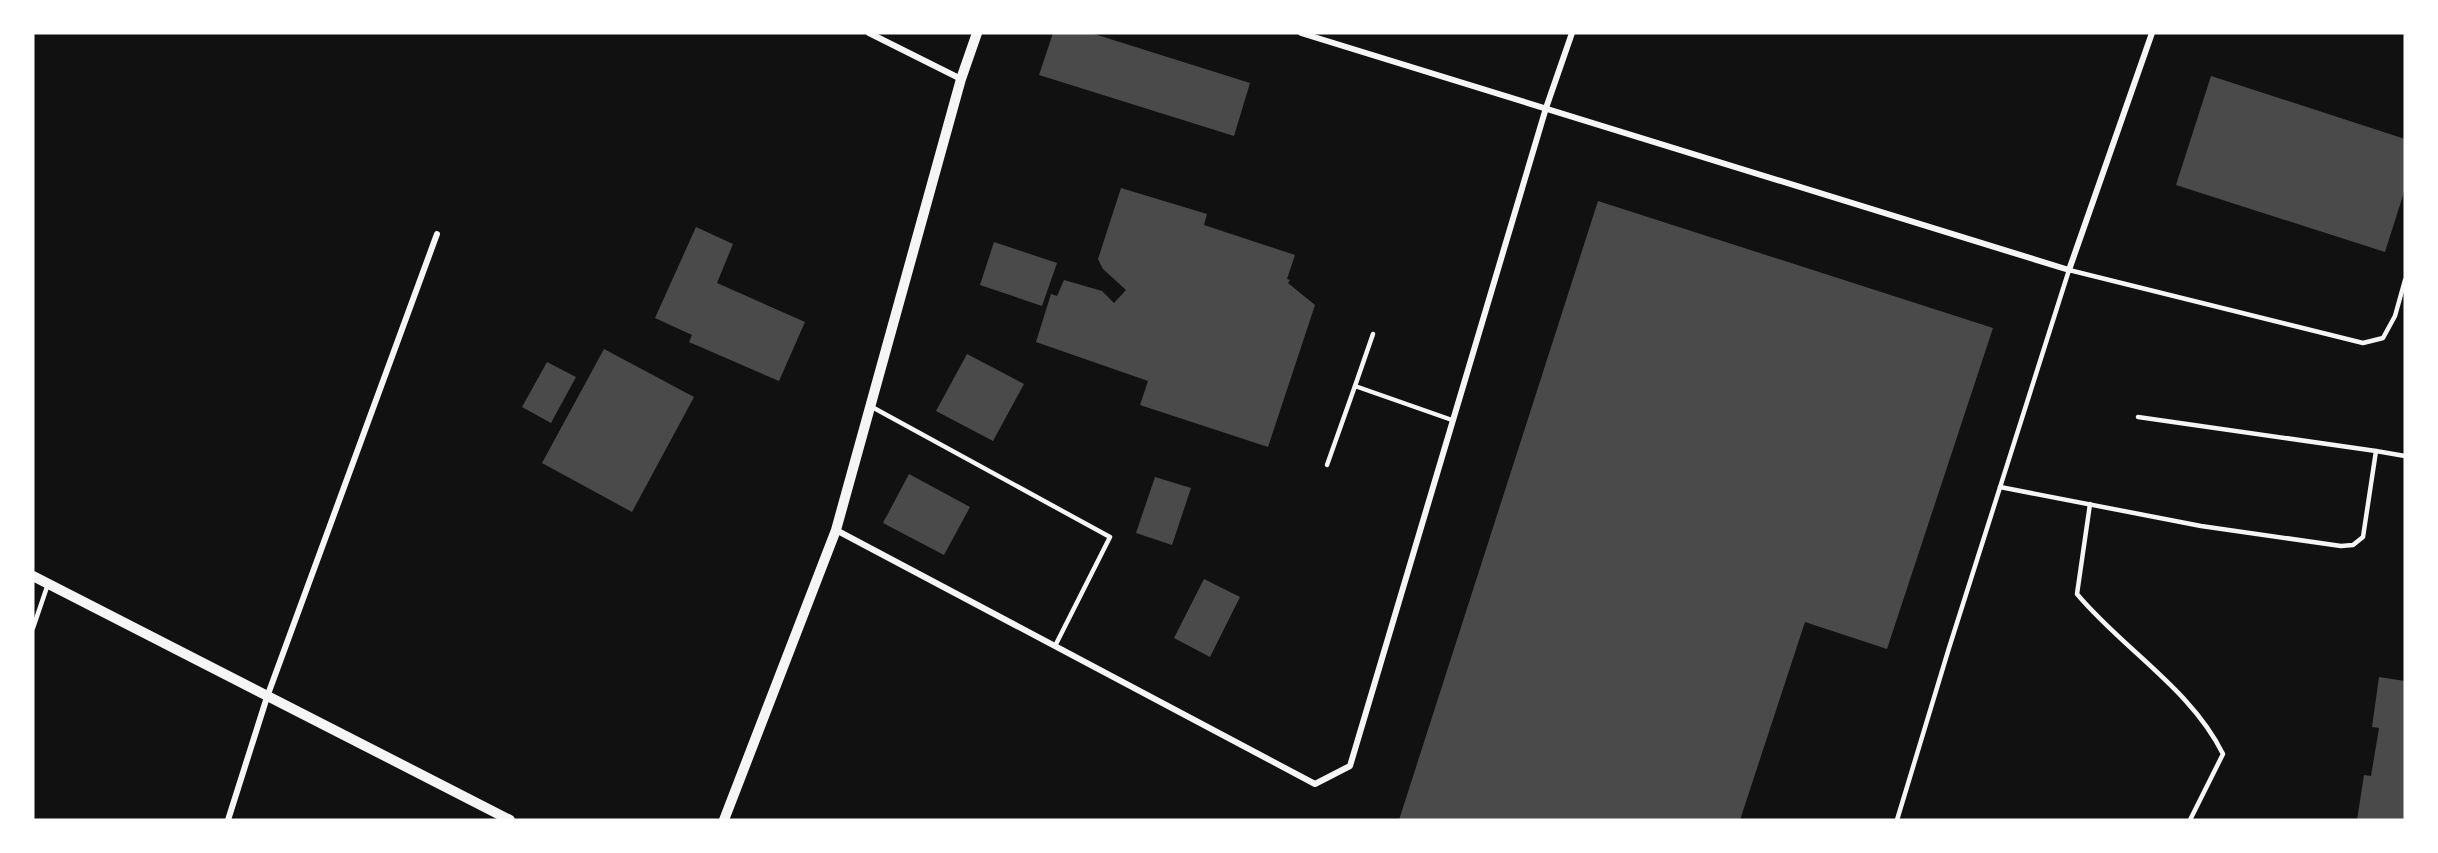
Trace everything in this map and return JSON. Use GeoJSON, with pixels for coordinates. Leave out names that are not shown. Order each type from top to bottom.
{"type":"FeatureCollection","features":[{"type":"Feature","properties":{"kind":"street"},"geometry":{"type":"LineString","coordinates":[[869,33],[961,79]]}},
{"type":"Feature","properties":{"kind":"street"},"geometry":{"type":"LineString","coordinates":[[724,820],[836,530],[961,79],[977,33]]}},
{"type":"Feature","properties":{"kind":"street"},"geometry":{"type":"LineString","coordinates":[[1301,33],[2069,270],[2152,33]]}},
{"type":"Feature","properties":{"kind":"street"},"geometry":{"type":"LineString","coordinates":[[836,530],[1315,784],[1350,766],[1546,108],[1572,33]]}},
{"type":"Feature","properties":{"kind":"street"},"geometry":{"type":"LineString","coordinates":[[228,820],[267,697],[437,234]]}},
{"type":"Feature","properties":{"kind":"street"},"geometry":{"type":"LineString","coordinates":[[33,576],[510,820]]}},
{"type":"Feature","properties":{"kind":"lane"},"geometry":{"type":"LineString","coordinates":[[1897,820],[1948,648],[2069,270],[2363,343],[2383,338],[2395,316],[2405,280]]}},
{"type":"Feature","properties":{"kind":"lane"},"geometry":{"type":"LineString","coordinates":[[1327,465],[1373,334]]}},
{"type":"Feature","properties":{"kind":"lane"},"geometry":{"type":"LineString","coordinates":[[1355,386],[1452,420]]}},
{"type":"Feature","properties":{"kind":"lane"},"geometry":{"type":"LineString","coordinates":[[870,406],[1110,537],[1055,646]]}},
{"type":"Feature","properties":{"kind":"lane"},"geometry":{"type":"LineString","coordinates":[[2138,417],[2405,456]]}},
{"type":"Feature","properties":{"kind":"lane"},"geometry":{"type":"LineString","coordinates":[[2000,487],[2213,528],[2341,546],[2353,545],[2363,537],[2376,452]]}},
{"type":"Feature","properties":{"kind":"lane"},"geometry":{"type":"LineString","coordinates":[[2090,504],[2077,594],[2100,621],[2174,689],[2210,728],[2223,754],[2190,820]]}},
{"type":"Feature","properties":{"kind":"lane"},"geometry":{"type":"LineString","coordinates":[[33,628],[48,584]]}},
{"type":"Feature","properties":{"kind":"building"},"geometry":{"type":"Polygon","coordinates":[[[1053,33],[1091,33],[1250,83],[1234,136],[1039,75],[1053,33]]]}},
{"type":"Feature","properties":{"kind":"building"},"geometry":{"type":"Polygon","coordinates":[[[2211,76],[2405,139],[2405,189],[2385,252],[2176,185],[2211,76]]]}},
{"type":"Feature","properties":{"kind":"building"},"geometry":{"type":"Polygon","coordinates":[[[1121,188],[1207,214],[1204,225],[1295,255],[1287,279],[1290,280],[1288,283],[1315,305],[1268,447],[1140,405],[1148,381],[1036,342],[1051,294],[1057,296],[1064,280],[1102,291],[1114,303],[1126,290],[1103,269],[1098,259],[1121,188]]]}},
{"type":"Feature","properties":{"kind":"building"},"geometry":{"type":"Polygon","coordinates":[[[1598,201],[1993,328],[1887,649],[1805,622],[1740,820],[1399,820],[1598,201]]]}},
{"type":"Feature","properties":{"kind":"building"},"geometry":{"type":"Polygon","coordinates":[[[696,227],[733,244],[717,283],[805,322],[779,381],[689,342],[692,335],[655,318],[696,227]]]}},
{"type":"Feature","properties":{"kind":"building"},"geometry":{"type":"Polygon","coordinates":[[[994,242],[1057,263],[1042,306],[980,285],[994,242]]]}},
{"type":"Feature","properties":{"kind":"building"},"geometry":{"type":"Polygon","coordinates":[[[604,349],[694,397],[632,512],[542,463],[604,349]]]}},
{"type":"Feature","properties":{"kind":"building"},"geometry":{"type":"Polygon","coordinates":[[[967,354],[1024,384],[993,441],[936,411],[967,354]]]}},
{"type":"Feature","properties":{"kind":"building"},"geometry":{"type":"Polygon","coordinates":[[[547,362],[576,377],[551,423],[522,407],[547,362]]]}},
{"type":"Feature","properties":{"kind":"building"},"geometry":{"type":"Polygon","coordinates":[[[909,474],[970,507],[944,555],[883,523],[909,474]]]}},
{"type":"Feature","properties":{"kind":"building"},"geometry":{"type":"Polygon","coordinates":[[[1155,477],[1191,488],[1172,545],[1136,533],[1155,477]]]}},
{"type":"Feature","properties":{"kind":"building"},"geometry":{"type":"Polygon","coordinates":[[[1204,579],[1240,597],[1210,657],[1174,638],[1204,579]]]}},
{"type":"Feature","properties":{"kind":"building"},"geometry":{"type":"Polygon","coordinates":[[[2379,677],[2405,681],[2405,820],[2357,820],[2364,775],[2371,776],[2379,728],[2372,727],[2379,677]]]}}]}
